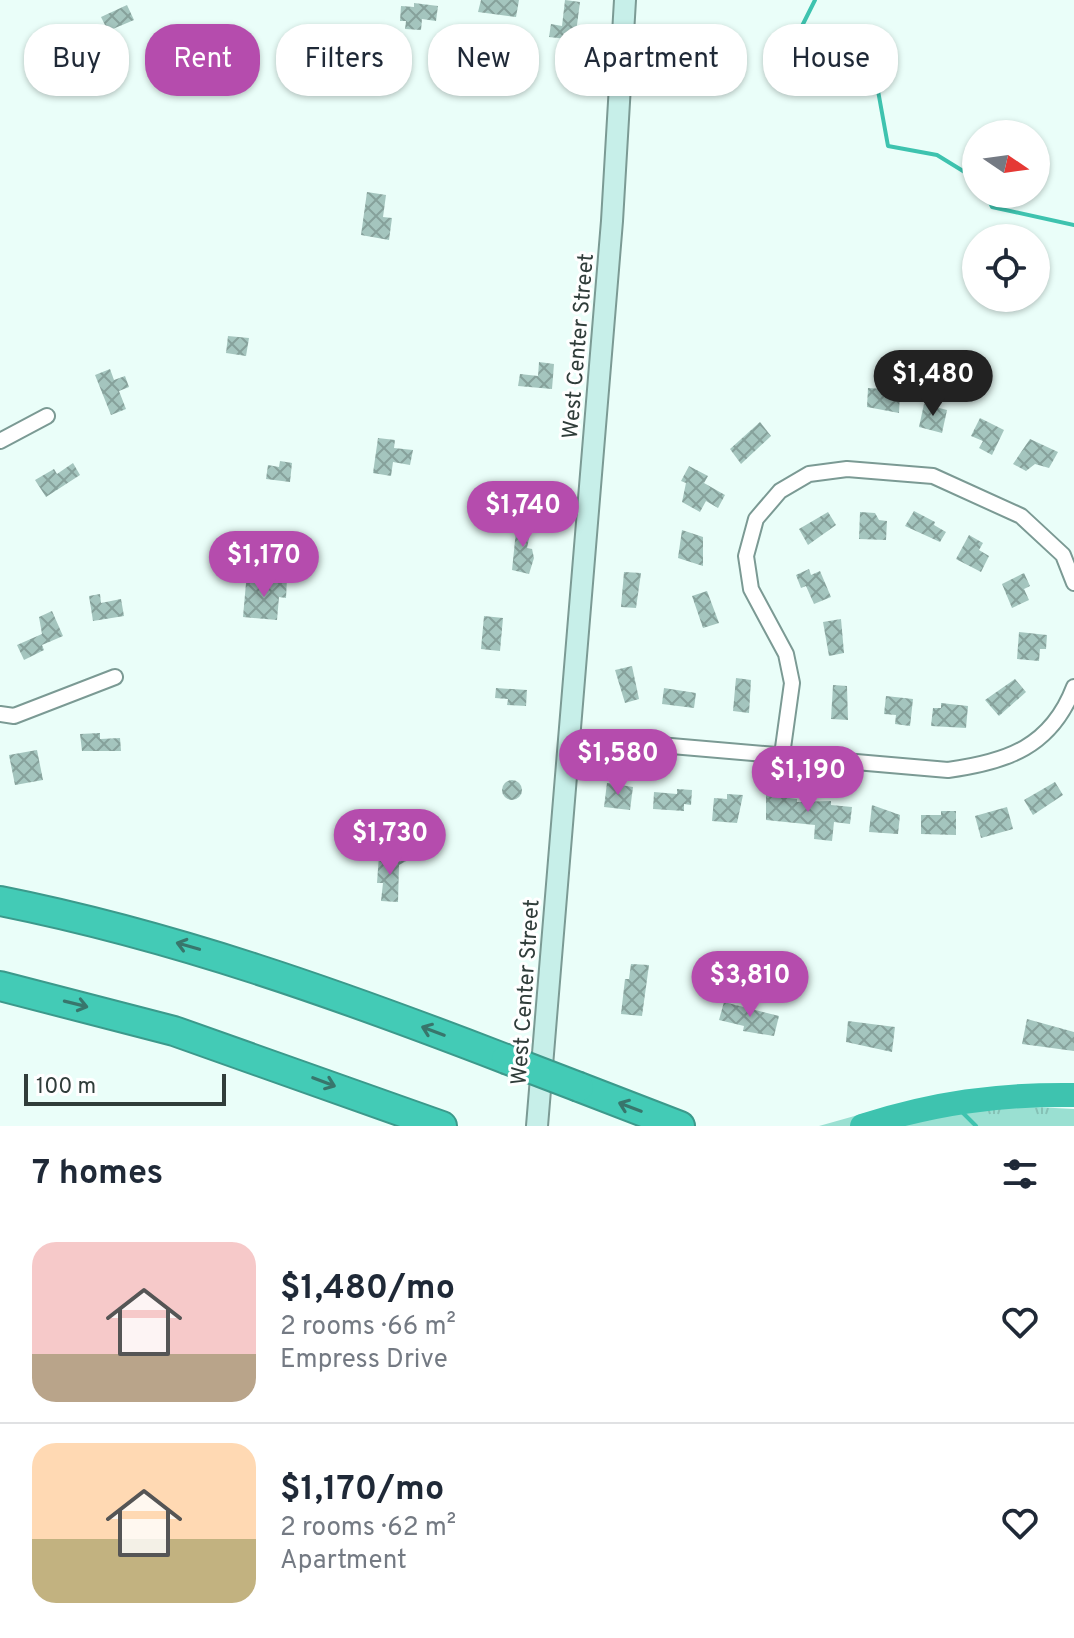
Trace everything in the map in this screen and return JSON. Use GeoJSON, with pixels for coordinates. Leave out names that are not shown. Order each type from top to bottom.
{"type":"FeatureCollection","features":[{"type":"Feature","properties":{"kind":"highway"},"geometry":{"type":"LineString","coordinates":[[0,901],[122,928],[264,969],[680,1126]]}},
{"type":"Feature","properties":{"kind":"highway"},"geometry":{"type":"LineString","coordinates":[[0,986],[213,1043],[442,1126]]}},
{"type":"Feature","properties":{"kind":"street","name":"West Center Street"},"geometry":{"type":"LineString","coordinates":[[537,1126],[610,237],[625,0]]}},
{"type":"Feature","properties":{"kind":"street"},"geometry":{"type":"LineString","coordinates":[[0,441],[47,416]]}},
{"type":"Feature","properties":{"kind":"street"},"geometry":{"type":"LineString","coordinates":[[782,755],[792,683],[786,654],[751,589],[746,556],[756,519],[780,491],[809,474],[847,469],[933,476],[1021,516],[1063,555],[1074,583]]}},
{"type":"Feature","properties":{"kind":"street"},"geometry":{"type":"LineString","coordinates":[[0,714],[14,716],[115,677]]}},
{"type":"Feature","properties":{"kind":"street"},"geometry":{"type":"LineString","coordinates":[[567,737],[948,770],[995,763],[1038,740],[1067,706],[1074,687]]}},
{"type":"Feature","properties":{"kind":"green space"},"geometry":{"type":"Polygon","coordinates":[[[960,1103],[1074,1109],[1074,1126],[819,1126],[883,1108],[960,1103]]]}},
{"type":"Feature","properties":{"kind":"building"},"geometry":{"type":"Polygon","coordinates":[[[481,0],[519,0],[516,17],[478,12],[481,0]]]}},
{"type":"Feature","properties":{"kind":"building"},"geometry":{"type":"Polygon","coordinates":[[[565,0],[580,2],[577,24],[562,24],[565,0]]]}},
{"type":"Feature","properties":{"kind":"building"},"geometry":{"type":"Polygon","coordinates":[[[414,3],[438,6],[436,21],[422,19],[421,30],[412,29],[412,24],[400,21],[401,6],[414,7],[414,3]]]}},
{"type":"Feature","properties":{"kind":"building"},"geometry":{"type":"Polygon","coordinates":[[[127,5],[134,20],[125,24],[104,24],[101,17],[127,5]]]}},
{"type":"Feature","properties":{"kind":"building"},"geometry":{"type":"Polygon","coordinates":[[[551,24],[555,25],[555,38],[549,37],[551,24]]]}},
{"type":"Feature","properties":{"kind":"building"},"geometry":{"type":"Polygon","coordinates":[[[367,192],[386,195],[383,217],[392,218],[389,240],[361,235],[367,192]]]}},
{"type":"Feature","properties":{"kind":"building"},"geometry":{"type":"Polygon","coordinates":[[[228,336],[249,338],[246,356],[226,353],[228,336]]]}},
{"type":"Feature","properties":{"kind":"building"},"geometry":{"type":"Polygon","coordinates":[[[539,362],[554,364],[552,389],[518,386],[520,374],[538,376],[539,362]]]}},
{"type":"Feature","properties":{"kind":"building"},"geometry":{"type":"Polygon","coordinates":[[[110,369],[114,380],[125,376],[129,387],[119,391],[126,409],[111,415],[95,375],[110,369]]]}},
{"type":"Feature","properties":{"kind":"building"},"geometry":{"type":"Polygon","coordinates":[[[868,388],[900,390],[899,413],[867,407],[868,388]]]}},
{"type":"Feature","properties":{"kind":"building"},"geometry":{"type":"Polygon","coordinates":[[[924,404],[947,410],[942,433],[919,427],[924,404]]]}},
{"type":"Feature","properties":{"kind":"building"},"geometry":{"type":"Polygon","coordinates":[[[980,418],[1004,430],[992,455],[979,448],[983,441],[971,436],[980,418]]]}},
{"type":"Feature","properties":{"kind":"building"},"geometry":{"type":"Polygon","coordinates":[[[760,422],[771,436],[741,464],[730,449],[760,422]]]}},
{"type":"Feature","properties":{"kind":"building"},"geometry":{"type":"Polygon","coordinates":[[[378,438],[395,440],[394,448],[413,450],[410,465],[393,462],[391,476],[373,473],[378,438]]]}},
{"type":"Feature","properties":{"kind":"building"},"geometry":{"type":"Polygon","coordinates":[[[1030,439],[1058,452],[1049,468],[1035,464],[1026,471],[1013,464],[1030,439]]]}},
{"type":"Feature","properties":{"kind":"building"},"geometry":{"type":"Polygon","coordinates":[[[280,461],[292,463],[290,482],[266,479],[268,465],[279,467],[280,461]]]}},
{"type":"Feature","properties":{"kind":"building"},"geometry":{"type":"Polygon","coordinates":[[[73,463],[80,475],[46,497],[35,480],[54,469],[57,474],[73,463]]]}},
{"type":"Feature","properties":{"kind":"building"},"geometry":{"type":"Polygon","coordinates":[[[689,466],[708,476],[704,483],[725,495],[718,508],[706,501],[700,512],[682,502],[686,483],[681,481],[689,466]]]}},
{"type":"Feature","properties":{"kind":"building"},"geometry":{"type":"Polygon","coordinates":[[[914,511],[946,532],[940,542],[905,526],[914,511]]]}},
{"type":"Feature","properties":{"kind":"building"},"geometry":{"type":"Polygon","coordinates":[[[828,512],[836,525],[808,545],[799,529],[828,512]]]}},
{"type":"Feature","properties":{"kind":"building"},"geometry":{"type":"Polygon","coordinates":[[[860,512],[875,513],[879,520],[887,521],[886,540],[859,539],[860,512]]]}},
{"type":"Feature","properties":{"kind":"building"},"geometry":{"type":"Polygon","coordinates":[[[517,521],[532,524],[527,548],[532,549],[534,558],[529,574],[512,570],[517,521]]]}},
{"type":"Feature","properties":{"kind":"building"},"geometry":{"type":"Polygon","coordinates":[[[682,530],[703,537],[703,566],[678,558],[682,530]]]}},
{"type":"Feature","properties":{"kind":"building"},"geometry":{"type":"Polygon","coordinates":[[[969,535],[983,543],[979,550],[989,556],[981,572],[956,559],[969,535]]]}},
{"type":"Feature","properties":{"kind":"building"},"geometry":{"type":"Polygon","coordinates":[[[809,569],[811,575],[820,571],[831,597],[814,604],[806,586],[801,588],[796,575],[809,569]]]}},
{"type":"Feature","properties":{"kind":"building"},"geometry":{"type":"Polygon","coordinates":[[[624,572],[641,573],[636,608],[621,607],[624,572]]]}},
{"type":"Feature","properties":{"kind":"building"},"geometry":{"type":"Polygon","coordinates":[[[1024,573],[1030,586],[1024,589],[1029,600],[1012,608],[1002,584],[1024,573]]]}},
{"type":"Feature","properties":{"kind":"building"},"geometry":{"type":"Polygon","coordinates":[[[274,578],[287,579],[286,598],[279,597],[277,620],[243,617],[246,583],[274,581],[274,578]]]}},
{"type":"Feature","properties":{"kind":"building"},"geometry":{"type":"Polygon","coordinates":[[[707,591],[719,623],[703,628],[692,596],[707,591]]]}},
{"type":"Feature","properties":{"kind":"building"},"geometry":{"type":"Polygon","coordinates":[[[100,594],[101,603],[121,599],[124,616],[93,621],[89,596],[100,594]]]}},
{"type":"Feature","properties":{"kind":"building"},"geometry":{"type":"Polygon","coordinates":[[[52,611],[63,636],[42,645],[44,650],[24,660],[17,645],[42,634],[39,617],[52,611]]]}},
{"type":"Feature","properties":{"kind":"building"},"geometry":{"type":"Polygon","coordinates":[[[484,616],[503,618],[500,651],[481,649],[484,616]]]}},
{"type":"Feature","properties":{"kind":"building"},"geometry":{"type":"Polygon","coordinates":[[[841,619],[844,653],[829,656],[823,622],[841,619]]]}},
{"type":"Feature","properties":{"kind":"building"},"geometry":{"type":"Polygon","coordinates":[[[1019,632],[1047,635],[1046,649],[1040,649],[1039,661],[1017,659],[1019,632]]]}},
{"type":"Feature","properties":{"kind":"building"},"geometry":{"type":"Polygon","coordinates":[[[632,666],[639,699],[625,703],[615,670],[632,666]]]}},
{"type":"Feature","properties":{"kind":"building"},"geometry":{"type":"Polygon","coordinates":[[[736,678],[751,680],[749,713],[733,711],[736,678]]]}},
{"type":"Feature","properties":{"kind":"building"},"geometry":{"type":"Polygon","coordinates":[[[1015,679],[1026,692],[999,716],[985,700],[1015,679]]]}},
{"type":"Feature","properties":{"kind":"building"},"geometry":{"type":"Polygon","coordinates":[[[833,685],[847,686],[848,720],[831,719],[833,685]]]}},
{"type":"Feature","properties":{"kind":"building"},"geometry":{"type":"Polygon","coordinates":[[[496,688],[527,690],[526,706],[507,705],[508,699],[495,698],[496,688]]]}},
{"type":"Feature","properties":{"kind":"building"},"geometry":{"type":"Polygon","coordinates":[[[664,688],[696,693],[694,708],[662,704],[664,688]]]}},
{"type":"Feature","properties":{"kind":"building"},"geometry":{"type":"Polygon","coordinates":[[[886,696],[913,699],[910,726],[895,724],[896,715],[884,714],[886,696]]]}},
{"type":"Feature","properties":{"kind":"building"},"geometry":{"type":"Polygon","coordinates":[[[941,703],[968,706],[966,728],[931,726],[933,708],[941,708],[941,703]]]}},
{"type":"Feature","properties":{"kind":"building"},"geometry":{"type":"Polygon","coordinates":[[[100,733],[100,739],[120,738],[121,751],[82,751],[80,734],[100,733]]]}},
{"type":"Feature","properties":{"kind":"building"},"geometry":{"type":"Polygon","coordinates":[[[37,750],[43,780],[15,785],[9,755],[37,750]]]}},
{"type":"Feature","properties":{"kind":"building"},"geometry":{"type":"Polygon","coordinates":[[[508,780],[516,780],[522,790],[516,800],[508,800],[502,794],[502,786],[508,780]]]}},
{"type":"Feature","properties":{"kind":"building"},"geometry":{"type":"Polygon","coordinates":[[[1055,782],[1063,795],[1033,815],[1024,800],[1055,782]]]}},
{"type":"Feature","properties":{"kind":"building"},"geometry":{"type":"Polygon","coordinates":[[[607,783],[633,787],[630,810],[604,807],[607,783]]]}},
{"type":"Feature","properties":{"kind":"building"},"geometry":{"type":"Polygon","coordinates":[[[677,789],[692,790],[691,805],[684,804],[684,811],[653,809],[654,792],[677,794],[677,789]]]}},
{"type":"Feature","properties":{"kind":"building"},"geometry":{"type":"Polygon","coordinates":[[[727,794],[743,795],[737,823],[712,821],[714,798],[727,799],[727,794]]]}},
{"type":"Feature","properties":{"kind":"building"},"geometry":{"type":"Polygon","coordinates":[[[766,795],[797,799],[797,802],[831,801],[831,805],[852,807],[850,824],[834,822],[832,841],[814,839],[815,825],[766,820],[766,795]]]}},
{"type":"Feature","properties":{"kind":"building"},"geometry":{"type":"Polygon","coordinates":[[[872,805],[900,815],[898,834],[869,832],[872,805]]]}},
{"type":"Feature","properties":{"kind":"building"},"geometry":{"type":"Polygon","coordinates":[[[1007,807],[1013,829],[981,838],[975,816],[1007,807]]]}},
{"type":"Feature","properties":{"kind":"building"},"geometry":{"type":"Polygon","coordinates":[[[941,811],[956,811],[956,835],[921,834],[921,815],[941,815],[941,811]]]}},
{"type":"Feature","properties":{"kind":"building"},"geometry":{"type":"Polygon","coordinates":[[[379,855],[412,858],[399,865],[398,902],[381,901],[383,883],[377,883],[379,855]]]}},
{"type":"Feature","properties":{"kind":"building"},"geometry":{"type":"Polygon","coordinates":[[[631,964],[649,965],[642,1016],[621,1014],[625,979],[629,979],[631,964]]]}},
{"type":"Feature","properties":{"kind":"building"},"geometry":{"type":"Polygon","coordinates":[[[724,1002],[779,1016],[774,1036],[743,1031],[744,1026],[719,1020],[724,1002]]]}},
{"type":"Feature","properties":{"kind":"building"},"geometry":{"type":"Polygon","coordinates":[[[1027,1019],[1074,1032],[1074,1051],[1022,1044],[1027,1019]]]}},
{"type":"Feature","properties":{"kind":"building"},"geometry":{"type":"Polygon","coordinates":[[[848,1021],[895,1027],[892,1052],[846,1042],[848,1021]]]}},
{"type":"Feature","properties":{"kind":"waterway"},"geometry":{"type":"LineString","coordinates":[[815,0],[798,34],[814,65],[875,74],[888,146],[937,155],[962,170]]}},
{"type":"Feature","properties":{"kind":"waterway"},"geometry":{"type":"LineString","coordinates":[[997,208],[1074,225]]}},
{"type":"Feature","properties":{"kind":"waterway"},"geometry":{"type":"LineString","coordinates":[[862,1126],[915,1111],[966,1102],[1019,1096],[1074,1095]]}},
{"type":"Feature","properties":{"kind":"waterway"},"geometry":{"type":"LineString","coordinates":[[954,1104],[976,1126]]}}]}
